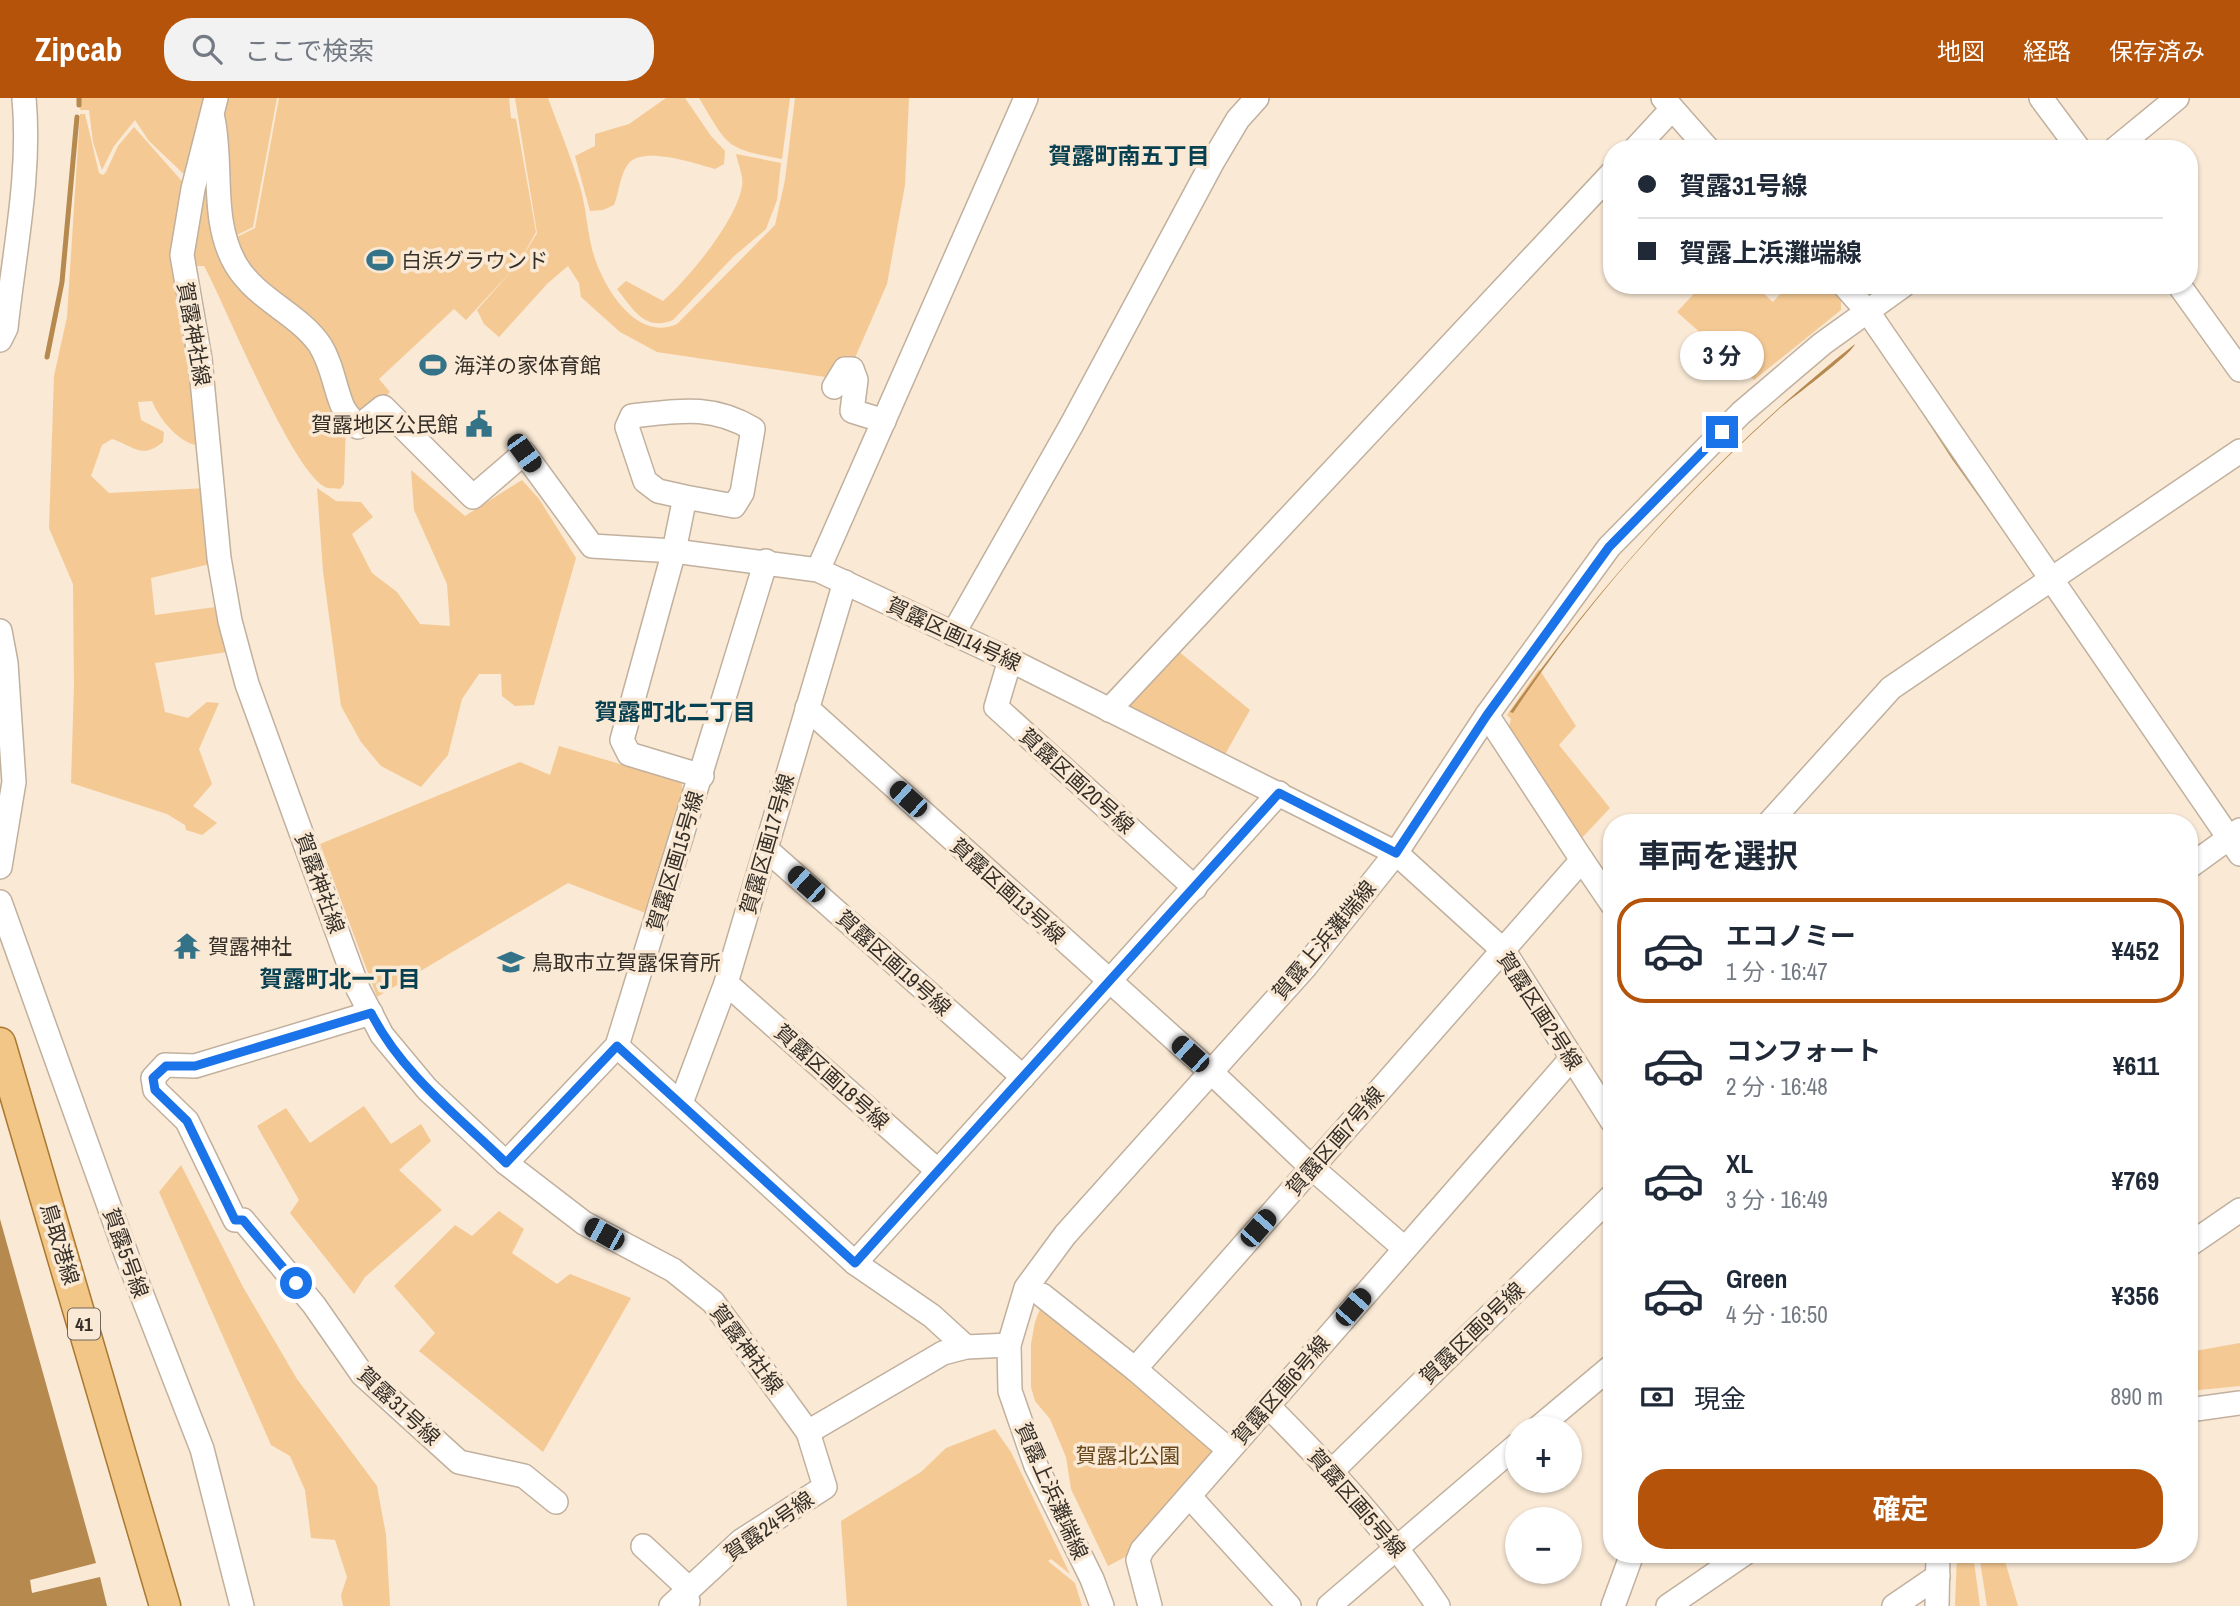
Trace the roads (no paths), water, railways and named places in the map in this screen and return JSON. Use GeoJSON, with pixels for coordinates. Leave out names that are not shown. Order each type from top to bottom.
{"type":"FeatureCollection","features":[{"type":"Feature","properties":{"kind":"main road","name":"鳥取港線"},"geometry":{"type":"LineString","coordinates":[[0,1043],[165,1606]]}},
{"type":"Feature","properties":{"kind":"street"},"geometry":{"type":"LineString","coordinates":[[0,340],[6,328],[23,183],[26,129],[24,98]]}},
{"type":"Feature","properties":{"kind":"street"},"geometry":{"type":"LineString","coordinates":[[818,569],[1026,98]]}},
{"type":"Feature","properties":{"kind":"street"},"geometry":{"type":"LineString","coordinates":[[953,634],[1072,424],[1213,161],[1238,119],[1257,98]]}},
{"type":"Feature","properties":{"kind":"street"},"geometry":{"type":"LineString","coordinates":[[2042,98],[2072,140]]}},
{"type":"Feature","properties":{"kind":"street"},"geometry":{"type":"LineString","coordinates":[[2126,140],[2177,98]]}},
{"type":"Feature","properties":{"kind":"street"},"geometry":{"type":"LineString","coordinates":[[1641,140],[1667,103],[1700,140]]}},
{"type":"Feature","properties":{"kind":"street","name":"賀露区画14号線"},"geometry":{"type":"LineString","coordinates":[[214,108],[220,210],[236,265],[278,310],[297,319],[320,345],[331,365],[342,408],[358,426],[383,407],[473,497],[524,453],[592,546],[674,551],[818,569],[1010,660],[1396,853]]}},
{"type":"Feature","properties":{"kind":"street","name":"賀露神社線"},"geometry":{"type":"LineString","coordinates":[[214,108],[201,156],[182,255],[200,359],[225,596],[247,684],[358,989],[382,1035],[427,1089],[506,1163],[584,1223],[673,1270],[713,1302],[808,1432]]}},
{"type":"Feature","properties":{"kind":"street"},"geometry":{"type":"LineString","coordinates":[[1109,710],[1603,183]]}},
{"type":"Feature","properties":{"kind":"street"},"geometry":{"type":"LineString","coordinates":[[1852,294],[1868,312],[2236,841],[2198,862]]}},
{"type":"Feature","properties":{"kind":"street","name":"賀露上浜灘端線"},"geometry":{"type":"LineString","coordinates":[[1102,1606],[1032,1454],[1010,1391],[1009,1345],[1026,1288],[1119,1172],[1306,966],[1396,853],[1487,715],[1609,547],[1741,413],[1822,344],[1892,294]]}},
{"type":"Feature","properties":{"kind":"street"},"geometry":{"type":"LineString","coordinates":[[2185,294],[2240,370]]}},
{"type":"Feature","properties":{"kind":"street"},"geometry":{"type":"LineString","coordinates":[[834,387],[841,372],[852,369],[856,380],[852,411],[884,421]]}},
{"type":"Feature","properties":{"kind":"street"},"geometry":{"type":"LineString","coordinates":[[697,409],[740,421],[753,429],[742,493],[734,506],[685,497],[658,491],[645,481],[627,426],[632,416],[697,409]]}},
{"type":"Feature","properties":{"kind":"street"},"geometry":{"type":"LineString","coordinates":[[1777,814],[1891,688],[2240,451]]}},
{"type":"Feature","properties":{"kind":"street"},"geometry":{"type":"LineString","coordinates":[[685,497],[674,551],[622,740],[628,754],[702,776]]}},
{"type":"Feature","properties":{"kind":"street","name":"賀露区画15号線"},"geometry":{"type":"LineString","coordinates":[[506,1163],[617,1046],[766,561]]}},
{"type":"Feature","properties":{"kind":"street","name":"賀露区画17号線"},"geometry":{"type":"LineString","coordinates":[[681,1103],[726,983],[845,582]]}},
{"type":"Feature","properties":{"kind":"street"},"geometry":{"type":"LineString","coordinates":[[0,631],[6,663],[14,782],[0,867]]}},
{"type":"Feature","properties":{"kind":"street","name":"賀露区画20号線"},"geometry":{"type":"LineString","coordinates":[[1010,660],[996,707],[1195,888]]}},
{"type":"Feature","properties":{"kind":"street","name":"賀露区画13号線"},"geometry":{"type":"LineString","coordinates":[[807,708],[1210,1072],[1311,1167],[1404,1248]]}},
{"type":"Feature","properties":{"kind":"street"},"geometry":{"type":"LineString","coordinates":[[1487,715],[1603,891]]}},
{"type":"Feature","properties":{"kind":"street"},"geometry":{"type":"LineString","coordinates":[[855,1263],[1279,793]]}},
{"type":"Feature","properties":{"kind":"street","name":"賀露区画19号線"},"geometry":{"type":"LineString","coordinates":[[766,849],[1023,1077]]}},
{"type":"Feature","properties":{"kind":"street","name":"賀露区画2号線"},"geometry":{"type":"LineString","coordinates":[[1396,853],[1504,951],[1570,1060],[1603,1104]]}},
{"type":"Feature","properties":{"kind":"street","name":"賀露区画7号線"},"geometry":{"type":"LineString","coordinates":[[1135,1369],[1582,860]]}},
{"type":"Feature","properties":{"kind":"street","name":"賀露5号線"},"geometry":{"type":"LineString","coordinates":[[0,902],[128,1259],[202,1449],[242,1606]]}},
{"type":"Feature","properties":{"kind":"street","name":"賀露区画18号線"},"geometry":{"type":"LineString","coordinates":[[726,983],[938,1171]]}},
{"type":"Feature","properties":{"kind":"street","name":"賀露31号線"},"geometry":{"type":"LineString","coordinates":[[371,1013],[195,1066],[166,1066],[153,1078],[153,1084],[187,1121],[235,1220],[243,1220],[314,1305],[362,1374],[459,1462],[524,1476],[556,1502]]}},
{"type":"Feature","properties":{"kind":"street"},"geometry":{"type":"LineString","coordinates":[[617,1046],[855,1263],[932,1316],[966,1347]]}},
{"type":"Feature","properties":{"kind":"street","name":"賀露区画6号線"},"geometry":{"type":"LineString","coordinates":[[1150,1606],[1138,1560],[1142,1550],[1570,1060]]}},
{"type":"Feature","properties":{"kind":"street","name":"賀露区画9号線"},"geometry":{"type":"LineString","coordinates":[[1333,1470],[1603,1205]]}},
{"type":"Feature","properties":{"kind":"street"},"geometry":{"type":"LineString","coordinates":[[2198,1239],[2240,1210]]}},
{"type":"Feature","properties":{"kind":"street"},"geometry":{"type":"LineString","coordinates":[[1042,1295],[1135,1369],[1229,1450]]}},
{"type":"Feature","properties":{"kind":"street"},"geometry":{"type":"LineString","coordinates":[[808,1432],[943,1353],[966,1347],[1009,1345]]}},
{"type":"Feature","properties":{"kind":"street"},"geometry":{"type":"LineString","coordinates":[[1552,1416],[1603,1374]]}},
{"type":"Feature","properties":{"kind":"street"},"geometry":{"type":"LineString","coordinates":[[2198,1409],[2240,1403]]}},
{"type":"Feature","properties":{"kind":"street","name":"賀露区画5号線"},"geometry":{"type":"LineString","coordinates":[[1268,1406],[1333,1470],[1397,1545],[1438,1606]]}},
{"type":"Feature","properties":{"kind":"street","name":"賀露24号線"},"geometry":{"type":"LineString","coordinates":[[682,1602],[741,1541],[825,1487],[808,1432]]}},
{"type":"Feature","properties":{"kind":"street"},"geometry":{"type":"LineString","coordinates":[[1329,1606],[1505,1455]]}},
{"type":"Feature","properties":{"kind":"street"},"geometry":{"type":"LineString","coordinates":[[1190,1497],[1289,1606]]}},
{"type":"Feature","properties":{"kind":"street"},"geometry":{"type":"LineString","coordinates":[[643,1546],[686,1586],[682,1602]]}},
{"type":"Feature","properties":{"kind":"street"},"geometry":{"type":"LineString","coordinates":[[1613,1606],[1629,1563]]}},
{"type":"Feature","properties":{"kind":"street"},"geometry":{"type":"LineString","coordinates":[[1668,1606],[1731,1563]]}},
{"type":"Feature","properties":{"kind":"street"},"geometry":{"type":"LineString","coordinates":[[1894,1606],[1938,1565]]}},
{"type":"Feature","properties":{"kind":"street"},"geometry":{"type":"LineString","coordinates":[[1937,1606],[1938,1565]]}},
{"type":"Feature","properties":{"kind":"waterway"},"geometry":{"type":"LineString","coordinates":[[79,98],[79,105]]}},
{"type":"Feature","properties":{"kind":"waterway"},"geometry":{"type":"LineString","coordinates":[[47,357],[62,282],[77,117]]}},
{"type":"Feature","properties":{"kind":"place","name":"白浜グラウンド"},"geometry":{"type":"Point","coordinates":[380,260]}},
{"type":"Feature","properties":{"kind":"place","name":"海洋の家体育館"},"geometry":{"type":"Point","coordinates":[433,365]}},
{"type":"Feature","properties":{"kind":"place","name":"賀露地区公民館"},"geometry":{"type":"Point","coordinates":[479,424]}},
{"type":"Feature","properties":{"kind":"place","name":"賀露神社"},"geometry":{"type":"Point","coordinates":[187,946]}},
{"type":"Feature","properties":{"kind":"place","name":"鳥取市立賀露保育所"},"geometry":{"type":"Point","coordinates":[511,962]}},
{"type":"Feature","properties":{"kind":"district","name":"賀露町南五丁目"},"geometry":{"type":"Point","coordinates":[1129,155]}},
{"type":"Feature","properties":{"kind":"district","name":"賀露町北二丁目"},"geometry":{"type":"Point","coordinates":[675,711]}},
{"type":"Feature","properties":{"kind":"district","name":"賀露町北一丁目"},"geometry":{"type":"Point","coordinates":[340,978]}},
{"type":"Feature","properties":{"kind":"park label","name":"賀露北公園"},"geometry":{"type":"Point","coordinates":[1128,1455]}}]}
